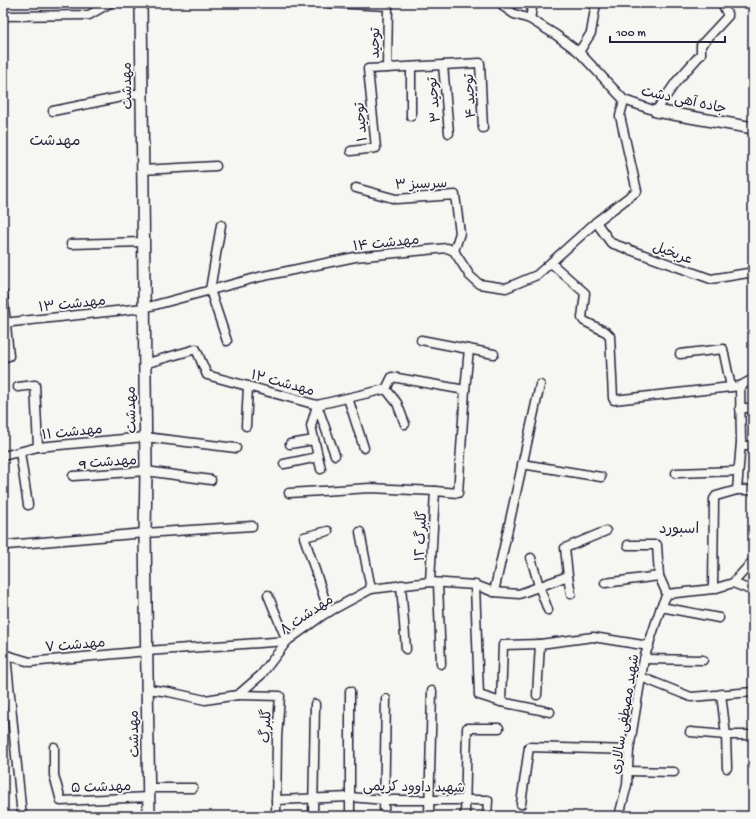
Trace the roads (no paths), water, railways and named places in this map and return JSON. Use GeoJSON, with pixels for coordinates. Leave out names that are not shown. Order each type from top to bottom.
{"type":"FeatureCollection","features":[{"type":"Feature","properties":{"kind":"street"},"geometry":{"type":"LineString","coordinates":[[3,16],[89,15],[110,3]]}},
{"type":"Feature","properties":{"kind":"street","name":"مهدشت"},"geometry":{"type":"LineString","coordinates":[[140,3],[149,816]]}},
{"type":"Feature","properties":{"kind":"street","name":"توحید"},"geometry":{"type":"LineString","coordinates":[[329,3],[388,6],[387,68]]}},
{"type":"Feature","properties":{"kind":"street","name":"جاده آهی دشت"},"geometry":{"type":"LineString","coordinates":[[502,3],[504,7],[514,14],[530,19],[556,35],[579,52],[624,100],[656,111],[753,128]]}},
{"type":"Feature","properties":{"kind":"street"},"geometry":{"type":"LineString","coordinates":[[530,19],[532,3]]}},
{"type":"Feature","properties":{"kind":"street"},"geometry":{"type":"LineString","coordinates":[[579,52],[590,33],[596,3]]}},
{"type":"Feature","properties":{"kind":"street"},"geometry":{"type":"LineString","coordinates":[[656,111],[676,82],[701,54],[701,45],[728,16],[722,3]]}},
{"type":"Feature","properties":{"kind":"street","name":"توحید"},"geometry":{"type":"LineString","coordinates":[[368,69],[480,63]]}},
{"type":"Feature","properties":{"kind":"street","name":"توحید ۴"},"geometry":{"type":"LineString","coordinates":[[480,63],[483,128]]}},
{"type":"Feature","properties":{"kind":"street","name":"توحید ۳"},"geometry":{"type":"LineString","coordinates":[[443,65],[449,133]]}},
{"type":"Feature","properties":{"kind":"street"},"geometry":{"type":"LineString","coordinates":[[411,66],[411,116]]}},
{"type":"Feature","properties":{"kind":"street","name":"توحید ۱"},"geometry":{"type":"LineString","coordinates":[[351,151],[376,148],[368,69]]}},
{"type":"Feature","properties":{"kind":"street"},"geometry":{"type":"LineString","coordinates":[[53,111],[141,93]]}},
{"type":"Feature","properties":{"kind":"street"},"geometry":{"type":"LineString","coordinates":[[454,251],[470,276],[479,284],[506,288],[537,276],[596,222],[637,191],[620,116],[624,100]]}},
{"type":"Feature","properties":{"kind":"street"},"geometry":{"type":"LineString","coordinates":[[142,170],[216,166]]}},
{"type":"Feature","properties":{"kind":"street","name":"سرسبز ۳"},"geometry":{"type":"LineString","coordinates":[[356,188],[396,199],[455,195],[460,233],[454,251]]}},
{"type":"Feature","properties":{"kind":"street","name":"عربخیل"},"geometry":{"type":"LineString","coordinates":[[596,222],[611,243],[710,279],[748,273],[753,270]]}},
{"type":"Feature","properties":{"kind":"street"},"geometry":{"type":"LineString","coordinates":[[221,225],[210,290],[227,341]]}},
{"type":"Feature","properties":{"kind":"street"},"geometry":{"type":"LineString","coordinates":[[72,244],[143,242]]}},
{"type":"Feature","properties":{"kind":"street","name":"مهدشت ۱۴"},"geometry":{"type":"LineString","coordinates":[[144,308],[259,277],[355,257],[447,248],[454,251]]}},
{"type":"Feature","properties":{"kind":"street"},"geometry":{"type":"LineString","coordinates":[[551,263],[586,293],[582,318],[584,321],[606,332],[610,336],[614,400],[736,387],[753,378]]}},
{"type":"Feature","properties":{"kind":"street"},"geometry":{"type":"LineString","coordinates":[[3,294],[9,356],[3,358]]}},
{"type":"Feature","properties":{"kind":"street","name":"مهدشت ۱۳"},"geometry":{"type":"LineString","coordinates":[[5,323],[144,308]]}},
{"type":"Feature","properties":{"kind":"street"},"geometry":{"type":"LineString","coordinates":[[421,340],[494,354]]}},
{"type":"Feature","properties":{"kind":"street","name":"مهدشت ۱۲"},"geometry":{"type":"LineString","coordinates":[[144,364],[196,349],[207,375],[317,405],[386,389],[392,377],[465,390]]}},
{"type":"Feature","properties":{"kind":"street"},"geometry":{"type":"LineString","coordinates":[[289,493],[370,488],[458,493],[469,349]]}},
{"type":"Feature","properties":{"kind":"street"},"geometry":{"type":"LineString","coordinates":[[680,354],[723,349],[736,387],[740,408],[741,446],[737,490]]}},
{"type":"Feature","properties":{"kind":"street"},"geometry":{"type":"LineString","coordinates":[[18,387],[35,385],[38,447]]}},
{"type":"Feature","properties":{"kind":"street"},"geometry":{"type":"LineString","coordinates":[[494,592],[540,385]]}},
{"type":"Feature","properties":{"kind":"street"},"geometry":{"type":"LineString","coordinates":[[246,426],[248,386]]}},
{"type":"Feature","properties":{"kind":"street"},"geometry":{"type":"LineString","coordinates":[[386,389],[397,403],[405,424]]}},
{"type":"Feature","properties":{"kind":"street"},"geometry":{"type":"LineString","coordinates":[[348,398],[364,448]]}},
{"type":"Feature","properties":{"kind":"street"},"geometry":{"type":"LineString","coordinates":[[317,405],[312,426],[321,469]]}},
{"type":"Feature","properties":{"kind":"street"},"geometry":{"type":"LineString","coordinates":[[317,405],[335,455]]}},
{"type":"Feature","properties":{"kind":"street"},"geometry":{"type":"LineString","coordinates":[[740,408],[753,408]]}},
{"type":"Feature","properties":{"kind":"street","name":"مهدشت ۱۱"},"geometry":{"type":"LineString","coordinates":[[3,456],[38,447],[145,437],[236,448]]}},
{"type":"Feature","properties":{"kind":"street"},"geometry":{"type":"LineString","coordinates":[[290,444],[314,440]]}},
{"type":"Feature","properties":{"kind":"street"},"geometry":{"type":"LineString","coordinates":[[741,446],[753,446]]}},
{"type":"Feature","properties":{"kind":"street"},"geometry":{"type":"LineString","coordinates":[[20,452],[28,505]]}},
{"type":"Feature","properties":{"kind":"street"},"geometry":{"type":"LineString","coordinates":[[284,464],[318,457]]}},
{"type":"Feature","properties":{"kind":"street"},"geometry":{"type":"LineString","coordinates":[[522,464],[601,477]]}},
{"type":"Feature","properties":{"kind":"street","name":"مهدشت 9"},"geometry":{"type":"LineString","coordinates":[[73,476],[146,471],[211,480]]}},
{"type":"Feature","properties":{"kind":"street"},"geometry":{"type":"LineString","coordinates":[[676,473],[738,471]]}},
{"type":"Feature","properties":{"kind":"street"},"geometry":{"type":"LineString","coordinates":[[713,589],[714,497],[737,490],[753,490]]}},
{"type":"Feature","properties":{"kind":"street","name":"گلبرگ ١٢"},"geometry":{"type":"LineString","coordinates":[[435,491],[434,583],[441,664]]}},
{"type":"Feature","properties":{"kind":"street"},"geometry":{"type":"LineString","coordinates":[[3,548],[7,545],[145,533],[252,526]]}},
{"type":"Feature","properties":{"kind":"street"},"geometry":{"type":"LineString","coordinates":[[328,531],[304,537],[329,612]]}},
{"type":"Feature","properties":{"kind":"street"},"geometry":{"type":"LineString","coordinates":[[572,594],[568,576],[565,548],[606,531]]}},
{"type":"Feature","properties":{"kind":"street"},"geometry":{"type":"LineString","coordinates":[[360,532],[371,589]]}},
{"type":"Feature","properties":{"kind":"street"},"geometry":{"type":"LineString","coordinates":[[628,544],[657,545],[659,576],[667,594],[713,589],[733,583],[753,561]]}},
{"type":"Feature","properties":{"kind":"street"},"geometry":{"type":"LineString","coordinates":[[531,558],[548,610]]}},
{"type":"Feature","properties":{"kind":"street","name":"مهدشت ۸"},"geometry":{"type":"LineString","coordinates":[[238,695],[261,675],[286,641],[329,612],[371,589],[434,583],[475,585],[494,592],[519,594],[568,576]]}},
{"type":"Feature","properties":{"kind":"street"},"geometry":{"type":"LineString","coordinates":[[605,583],[659,576]]}},
{"type":"Feature","properties":{"kind":"street"},"geometry":{"type":"LineString","coordinates":[[733,583],[753,591]]}},
{"type":"Feature","properties":{"kind":"street"},"geometry":{"type":"LineString","coordinates":[[401,585],[406,649]]}},
{"type":"Feature","properties":{"kind":"street"},"geometry":{"type":"LineString","coordinates":[[475,585],[479,695],[501,702],[550,712]]}},
{"type":"Feature","properties":{"kind":"street","name":"شهید مصطفی سالاری"},"geometry":{"type":"LineString","coordinates":[[619,816],[627,786],[629,750],[644,659],[661,607],[667,594]]}},
{"type":"Feature","properties":{"kind":"street"},"geometry":{"type":"LineString","coordinates":[[268,595],[286,641]]}},
{"type":"Feature","properties":{"kind":"street"},"geometry":{"type":"LineString","coordinates":[[661,607],[719,618]]}},
{"type":"Feature","properties":{"kind":"street"},"geometry":{"type":"LineString","coordinates":[[501,702],[503,645],[540,644],[593,637],[648,646]]}},
{"type":"Feature","properties":{"kind":"street","name":"مهدشت ۷"},"geometry":{"type":"LineString","coordinates":[[4,655],[30,662],[147,651],[286,641]]}},
{"type":"Feature","properties":{"kind":"street"},"geometry":{"type":"LineString","coordinates":[[537,695],[540,644]]}},
{"type":"Feature","properties":{"kind":"street"},"geometry":{"type":"LineString","coordinates":[[4,655],[22,816]]}},
{"type":"Feature","properties":{"kind":"street"},"geometry":{"type":"LineString","coordinates":[[644,659],[704,660]]}},
{"type":"Feature","properties":{"kind":"street"},"geometry":{"type":"LineString","coordinates":[[641,677],[691,697],[753,692]]}},
{"type":"Feature","properties":{"kind":"street"},"geometry":{"type":"LineString","coordinates":[[148,689],[205,700],[238,695]]}},
{"type":"Feature","properties":{"kind":"street","name":"شهید داوود کریمی"},"geometry":{"type":"LineString","coordinates":[[350,691],[350,816]]}},
{"type":"Feature","properties":{"kind":"street"},"geometry":{"type":"LineString","coordinates":[[429,816],[432,691]]}},
{"type":"Feature","properties":{"kind":"street"},"geometry":{"type":"LineString","coordinates":[[721,694],[726,735],[726,768]]}},
{"type":"Feature","properties":{"kind":"street","name":"گلبرگ"},"geometry":{"type":"LineString","coordinates":[[238,695],[280,696],[276,800]]}},
{"type":"Feature","properties":{"kind":"street"},"geometry":{"type":"LineString","coordinates":[[384,816],[386,699]]}},
{"type":"Feature","properties":{"kind":"street"},"geometry":{"type":"LineString","coordinates":[[313,816],[315,704]]}},
{"type":"Feature","properties":{"kind":"street"},"geometry":{"type":"LineString","coordinates":[[465,816],[467,728],[499,728]]}},
{"type":"Feature","properties":{"kind":"street"},"geometry":{"type":"LineString","coordinates":[[690,732],[726,735],[753,735]]}},
{"type":"Feature","properties":{"kind":"street","name":"مهدشت ۵"},"geometry":{"type":"LineString","coordinates":[[54,747],[54,774],[61,801],[149,793]]}},
{"type":"Feature","properties":{"kind":"street"},"geometry":{"type":"LineString","coordinates":[[521,804],[529,747],[629,750]]}},
{"type":"Feature","properties":{"kind":"street"},"geometry":{"type":"LineString","coordinates":[[627,771],[674,772]]}},
{"type":"Feature","properties":{"kind":"street"},"geometry":{"type":"LineString","coordinates":[[149,793],[193,788]]}},
{"type":"Feature","properties":{"kind":"street","name":"شهید داوود کریمی"},"geometry":{"type":"LineString","coordinates":[[276,800],[350,797],[384,800],[429,801],[488,800],[487,816]]}},
{"type":"Feature","properties":{"kind":"street"},"geometry":{"type":"LineString","coordinates":[[276,800],[276,816]]}},
{"type":"Feature","properties":{"kind":"district","name":"مهدشت"},"geometry":{"type":"Point","coordinates":[55,140]}},
{"type":"Feature","properties":{"kind":"district","name":"اسبورد"},"geometry":{"type":"Point","coordinates":[679,528]}}]}
